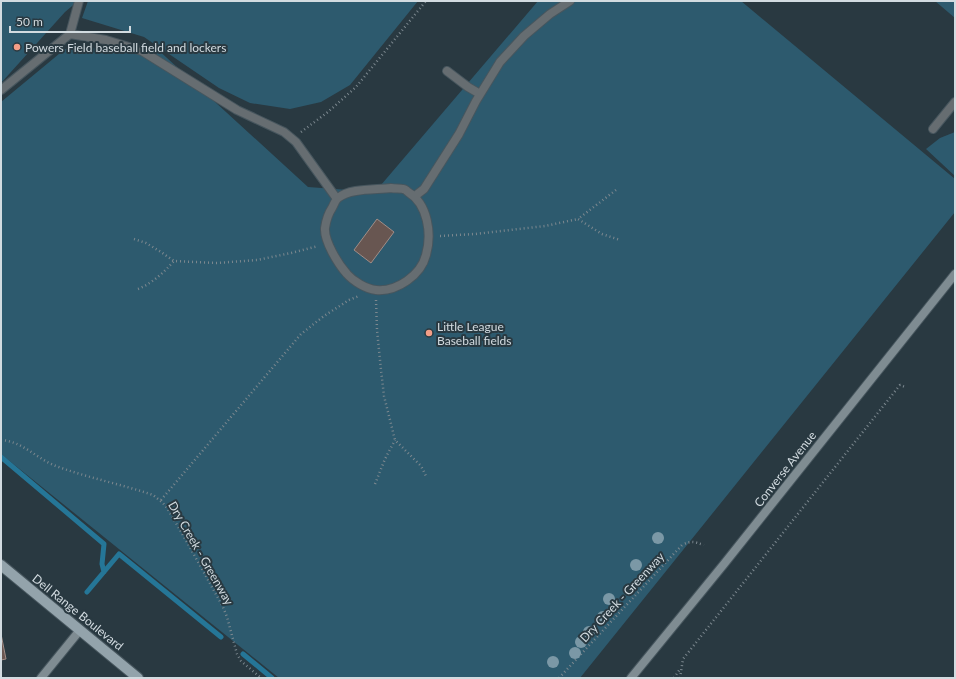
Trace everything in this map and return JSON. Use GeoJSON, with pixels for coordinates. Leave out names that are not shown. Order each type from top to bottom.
{"type":"FeatureCollection","features":[{"type":"Feature","properties":{"kind":"main road","name":"Converse Avenue"},"geometry":{"type":"LineString","coordinates":[[631,678],[724,564],[955,274]]}},
{"type":"Feature","properties":{"kind":"main road","name":"Dell Range Boulevard"},"geometry":{"type":"LineString","coordinates":[[1,565],[138,678]]}},
{"type":"Feature","properties":{"kind":"main road"},"geometry":{"type":"LineString","coordinates":[[41,678],[80,630]]}},
{"type":"Feature","properties":{"kind":"lane"},"geometry":{"type":"LineString","coordinates":[[1,90],[70,34],[79,1]]}},
{"type":"Feature","properties":{"kind":"lane"},"geometry":{"type":"LineString","coordinates":[[414,196],[424,189],[459,134],[480,94],[500,62],[524,36],[550,14],[570,1]]}},
{"type":"Feature","properties":{"kind":"lane"},"geometry":{"type":"LineString","coordinates":[[70,34],[106,40],[142,51],[237,110],[284,132],[296,142],[337,199]]}},
{"type":"Feature","properties":{"kind":"lane"},"geometry":{"type":"LineString","coordinates":[[447,71],[480,94]]}},
{"type":"Feature","properties":{"kind":"lane"},"geometry":{"type":"LineString","coordinates":[[933,128],[955,102]]}},
{"type":"Feature","properties":{"kind":"lane"},"geometry":{"type":"LineString","coordinates":[[391,188],[403,189],[414,196],[422,206],[428,223],[429,240],[426,256],[419,269],[407,282],[392,289],[372,289],[360,284],[347,274],[328,243],[325,229],[328,215],[337,199],[345,194],[358,191],[391,188]]}},
{"type":"Feature","properties":{"kind":"path"},"geometry":{"type":"LineString","coordinates":[[293,139],[328,112],[356,87],[426,1]]}},
{"type":"Feature","properties":{"kind":"path"},"geometry":{"type":"LineString","coordinates":[[428,235],[475,234],[545,226],[578,219],[616,190]]}},
{"type":"Feature","properties":{"kind":"path"},"geometry":{"type":"LineString","coordinates":[[578,219],[602,234],[620,240]]}},
{"type":"Feature","properties":{"kind":"path"},"geometry":{"type":"LineString","coordinates":[[134,239],[146,243],[174,261],[217,264],[257,260],[328,243]]}},
{"type":"Feature","properties":{"kind":"path"},"geometry":{"type":"LineString","coordinates":[[138,289],[144,287],[157,278],[174,261]]}},
{"type":"Feature","properties":{"kind":"path"},"geometry":{"type":"LineString","coordinates":[[161,500],[301,334],[324,316],[349,300],[372,289],[384,396],[395,440],[421,466],[427,478]]}},
{"type":"Feature","properties":{"kind":"path"},"geometry":{"type":"LineString","coordinates":[[680,678],[683,659],[895,391],[900,385],[906,387]]}},
{"type":"Feature","properties":{"kind":"path","name":"Dry Creek - Greenway"},"geometry":{"type":"LineString","coordinates":[[1,440],[21,446],[53,465],[144,492],[161,500],[183,535],[223,607],[237,654],[241,661],[261,678]]}},
{"type":"Feature","properties":{"kind":"path"},"geometry":{"type":"LineString","coordinates":[[375,484],[384,459],[395,440]]}},
{"type":"Feature","properties":{"kind":"path","name":"Dry Creek - Greenway"},"geometry":{"type":"LineString","coordinates":[[559,678],[682,545],[693,541],[704,545]]}},
{"type":"Feature","properties":{"kind":"path"},"geometry":{"type":"LineString","coordinates":[[674,678],[681,667]]}},
{"type":"Feature","properties":{"kind":"shaded area","name":"Powers Field baseball field and lockers"},"geometry":{"type":"Polygon","coordinates":[[[1,1],[78,1],[65,12],[1,83],[1,1]]]}},
{"type":"Feature","properties":{"kind":"shaded area"},"geometry":{"type":"Polygon","coordinates":[[[88,1],[418,1],[350,85],[321,102],[290,109],[250,103],[219,88],[144,37],[82,18],[88,1]]]}},
{"type":"Feature","properties":{"kind":"shaded area","name":"Little League Baseball fields"},"geometry":{"type":"Polygon","coordinates":[[[538,1],[741,1],[955,179],[955,212],[580,678],[279,678],[1,454],[1,102],[65,49],[155,47],[308,187],[375,192],[538,1]]]}},
{"type":"Feature","properties":{"kind":"shaded area"},"geometry":{"type":"Polygon","coordinates":[[[935,1],[955,1],[955,18],[935,1]]]}},
{"type":"Feature","properties":{"kind":"shaded area"},"geometry":{"type":"Polygon","coordinates":[[[955,132],[955,176],[926,149],[940,138],[955,132]]]}},
{"type":"Feature","properties":{"kind":"building"},"geometry":{"type":"Polygon","coordinates":[[[377,219],[394,232],[371,263],[354,250],[377,219]]]}},
{"type":"Feature","properties":{"kind":"building"},"geometry":{"type":"Polygon","coordinates":[[[1,634],[6,659],[1,660],[1,634]]]}},
{"type":"Feature","properties":{"kind":"waterway"},"geometry":{"type":"LineString","coordinates":[[1,457],[104,544],[102,564],[104,572]]}},
{"type":"Feature","properties":{"kind":"waterway"},"geometry":{"type":"LineString","coordinates":[[87,592],[119,554],[221,637]]}},
{"type":"Feature","properties":{"kind":"waterway"},"geometry":{"type":"LineString","coordinates":[[243,654],[272,678]]}},
{"type":"Feature","properties":{"kind":"place","name":"Powers Field baseball field and lockers"},"geometry":{"type":"Point","coordinates":[17,47]}},
{"type":"Feature","properties":{"kind":"place","name":"Little League Baseball fields"},"geometry":{"type":"Point","coordinates":[429,333]}}]}
